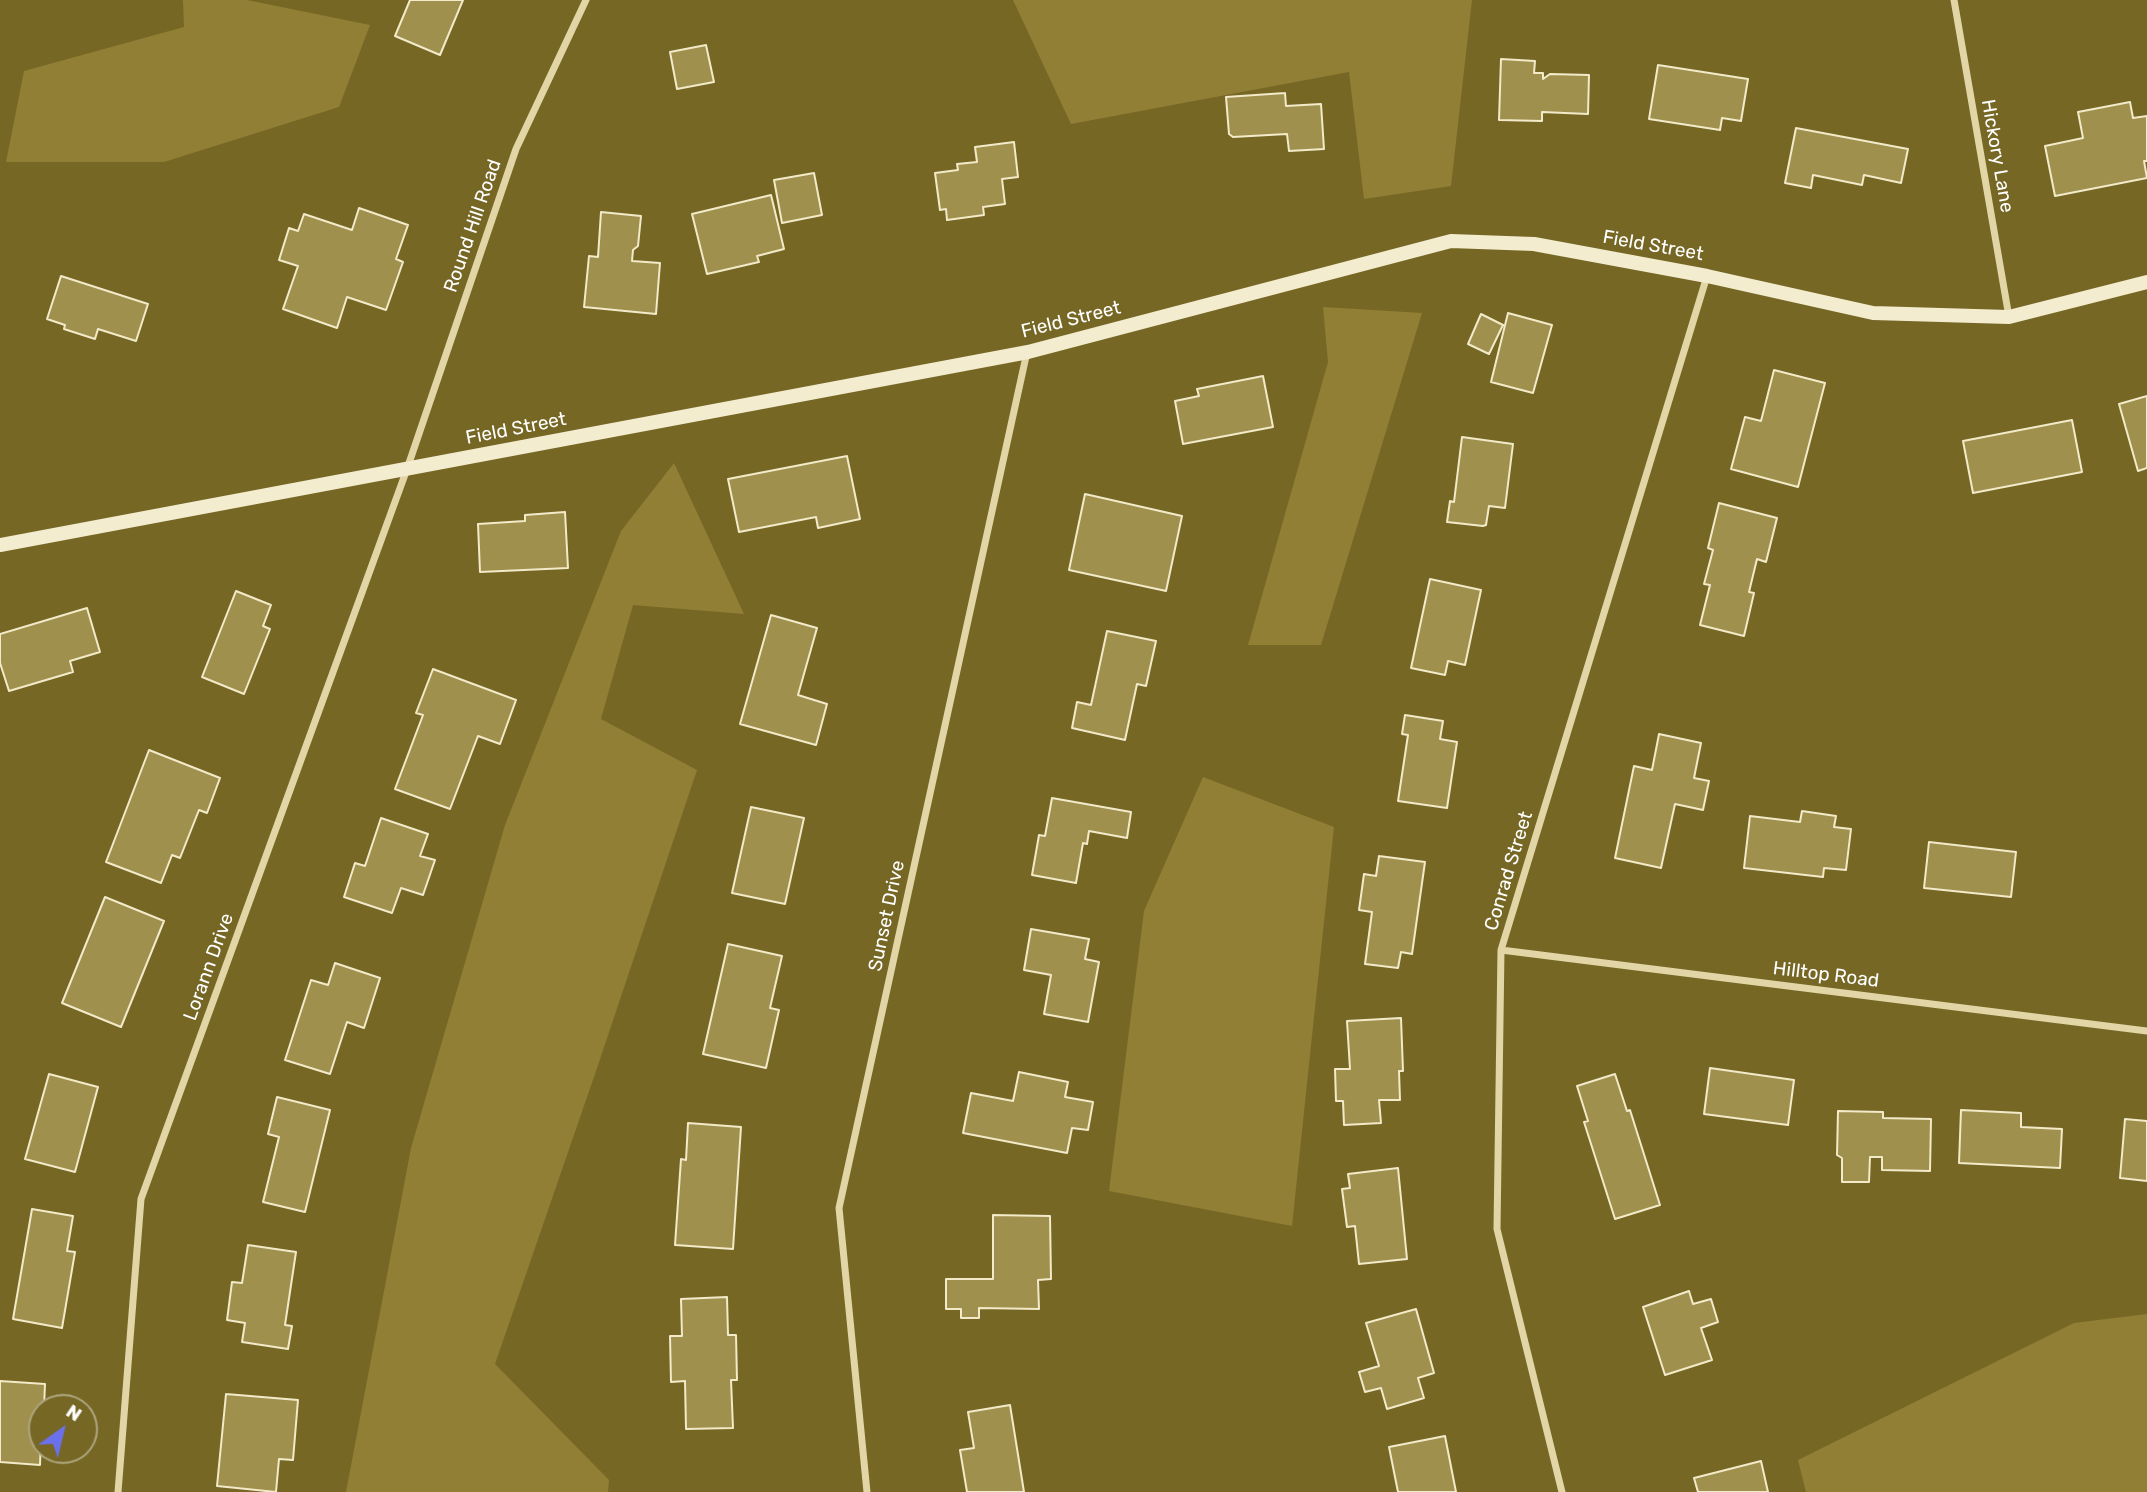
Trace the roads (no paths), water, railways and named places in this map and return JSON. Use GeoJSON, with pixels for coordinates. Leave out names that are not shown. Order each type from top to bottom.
{"type":"FeatureCollection","features":[{"type":"Feature","properties":{"kind":"street","name":"Round Hill Road"},"geometry":{"type":"LineString","coordinates":[[407,469],[516,149],[586,0]]}},
{"type":"Feature","properties":{"kind":"street","name":"Hickory Lane"},"geometry":{"type":"LineString","coordinates":[[1954,0],[2009,317]]}},
{"type":"Feature","properties":{"kind":"street","name":"Field Street"},"geometry":{"type":"LineString","coordinates":[[0,545],[1028,352],[1451,241],[1534,244],[1707,276],[1873,313],[2009,317],[2147,282]]}},
{"type":"Feature","properties":{"kind":"street","name":"Conrad Street"},"geometry":{"type":"LineString","coordinates":[[1562,1492],[1497,1229],[1501,950],[1707,276]]}},
{"type":"Feature","properties":{"kind":"street","name":"Sunset Drive"},"geometry":{"type":"LineString","coordinates":[[867,1492],[839,1208],[1028,352]]}},
{"type":"Feature","properties":{"kind":"street","name":"Lorann Drive"},"geometry":{"type":"LineString","coordinates":[[118,1492],[141,1199],[407,469]]}},
{"type":"Feature","properties":{"kind":"street","name":"Hilltop Road"},"geometry":{"type":"LineString","coordinates":[[1501,950],[2147,1031]]}}]}
